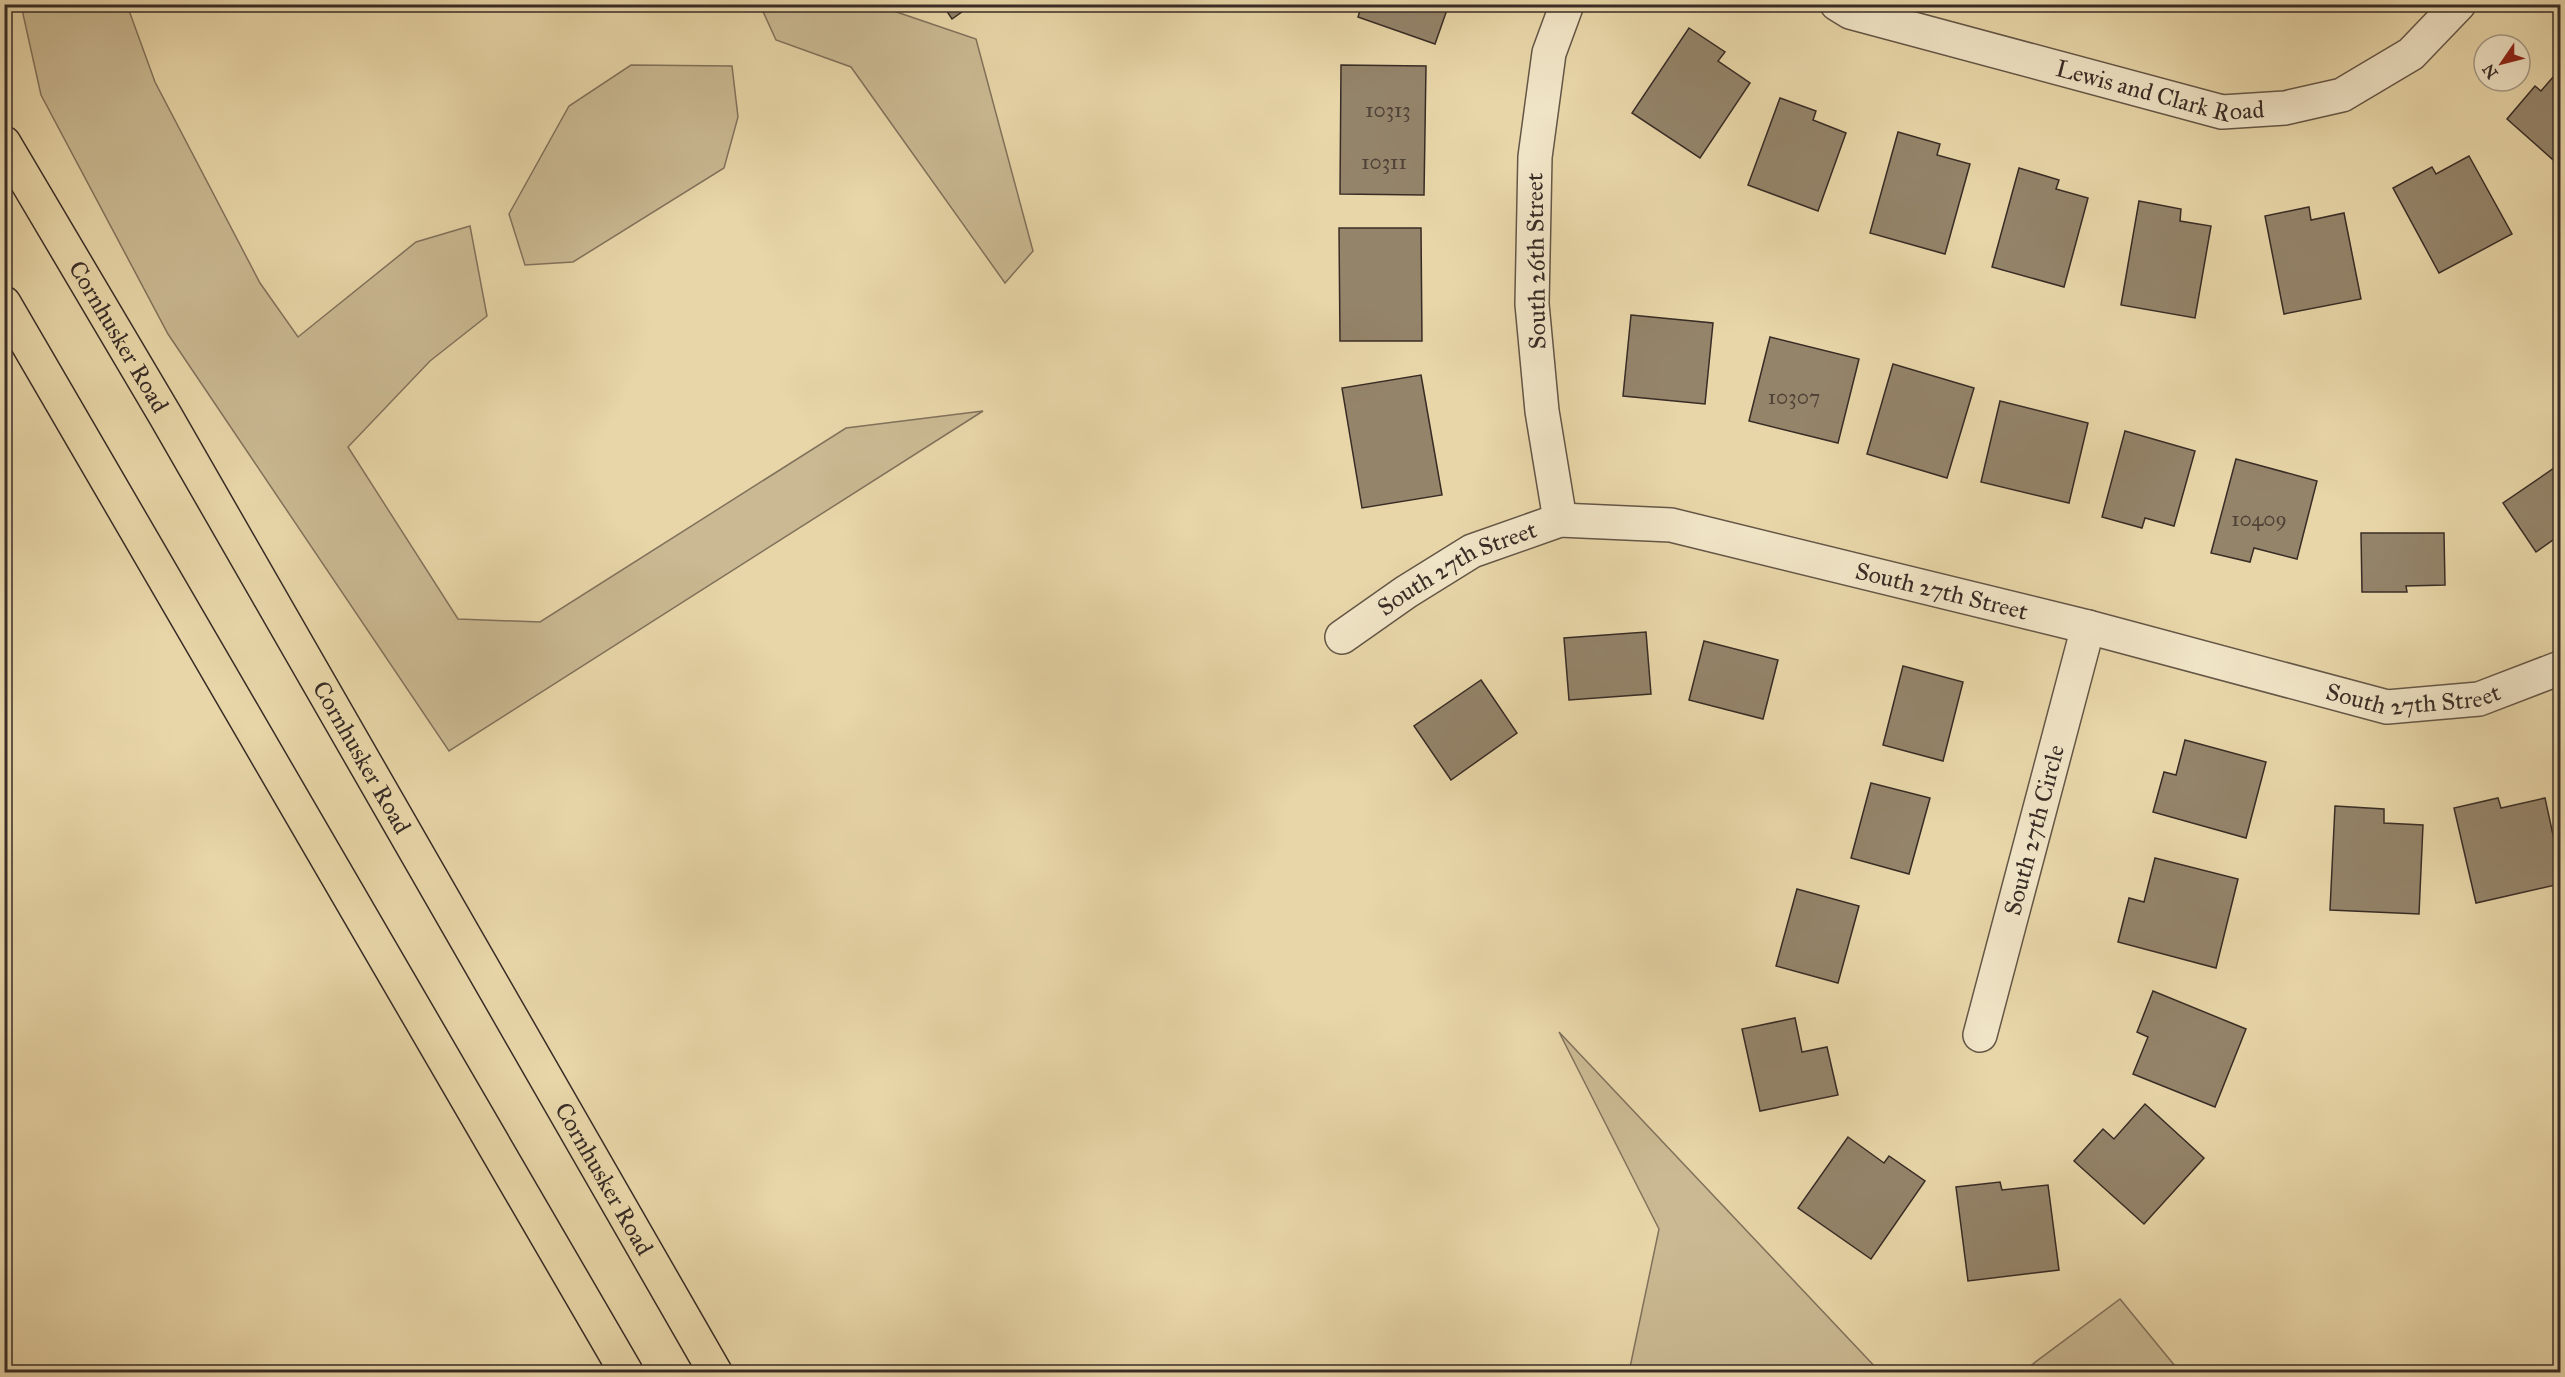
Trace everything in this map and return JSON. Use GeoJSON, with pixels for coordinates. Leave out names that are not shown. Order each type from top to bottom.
{"type":"FeatureCollection","features":[{"type":"Feature","properties":{"kind":"main road","name":"Cornhusker Road"},"geometry":{"type":"LineString","coordinates":[[4,144],[171,425],[715,1372]]}},
{"type":"Feature","properties":{"kind":"main road"},"geometry":{"type":"LineString","coordinates":[[4,303],[626,1372]]}},
{"type":"Feature","properties":{"kind":"street","name":"South 26th Street"},"geometry":{"type":"LineString","coordinates":[[1560,520],[1542,411],[1532,304],[1535,157],[1549,53],[1567,4]]}},
{"type":"Feature","properties":{"kind":"street","name":"Lewis and Clark Road"},"geometry":{"type":"LineString","coordinates":[[1837,4],[1850,12],[2222,112],[2285,108],[2342,95],[2411,54],[2459,4]]}},
{"type":"Feature","properties":{"kind":"street","name":"South 27th Street"},"geometry":{"type":"LineString","coordinates":[[1342,637],[1406,592],[1472,551],[1560,520],[1671,525],[2088,627],[2387,707],[2479,699],[2560,668]]}},
{"type":"Feature","properties":{"kind":"street","name":"South 27th Circle"},"geometry":{"type":"LineString","coordinates":[[1980,1035],[2088,627]]}},
{"type":"Feature","properties":{"kind":"shaded area"},"geometry":{"type":"Polygon","coordinates":[[[21,5],[127,5],[155,82],[260,283],[298,337],[416,242],[470,226],[487,316],[430,361],[348,447],[458,619],[540,622],[846,428],[983,411],[449,751],[168,334],[41,95],[21,5]]]}},
{"type":"Feature","properties":{"kind":"shaded area"},"geometry":{"type":"Polygon","coordinates":[[[760,5],[883,5],[885,8],[976,39],[1033,251],[1005,283],[851,67],[776,40],[760,5]]]}},
{"type":"Feature","properties":{"kind":"shaded area"},"geometry":{"type":"Polygon","coordinates":[[[631,65],[732,66],[738,117],[724,168],[573,262],[525,265],[509,214],[569,106],[631,65]]]}},
{"type":"Feature","properties":{"kind":"shaded area"},"geometry":{"type":"Polygon","coordinates":[[[1559,1032],[1880,1372],[1629,1372],[1659,1229],[1559,1032]]]}},
{"type":"Feature","properties":{"kind":"shaded area"},"geometry":{"type":"Polygon","coordinates":[[[2120,1299],[2180,1372],[2022,1372],[2120,1299]]]}},
{"type":"Feature","properties":{"kind":"building"},"geometry":{"type":"Polygon","coordinates":[[[942,4],[973,4],[952,19],[942,4]]]}},
{"type":"Feature","properties":{"kind":"building"},"geometry":{"type":"Polygon","coordinates":[[[1362,4],[1449,4],[1435,44],[1358,17],[1362,4]]]}},
{"type":"Feature","properties":{"kind":"building"},"geometry":{"type":"Polygon","coordinates":[[[1689,28],[1725,52],[1718,61],[1750,83],[1700,158],[1632,113],[1689,28]]]}},
{"type":"Feature","properties":{"kind":"building"},"geometry":{"type":"Polygon","coordinates":[[[1341,65],[1426,66],[1424,195],[1340,194],[1341,65]]]}},
{"type":"Feature","properties":{"kind":"building"},"geometry":{"type":"Polygon","coordinates":[[[2560,69],[2560,166],[2507,119],[2529,93],[2532,93],[2535,86],[2541,91],[2560,69]]]}},
{"type":"Feature","properties":{"kind":"building"},"geometry":{"type":"Polygon","coordinates":[[[1780,98],[1816,111],[1813,120],[1846,133],[1818,211],[1748,185],[1780,98]]]}},
{"type":"Feature","properties":{"kind":"building"},"geometry":{"type":"Polygon","coordinates":[[[1898,132],[1940,144],[1937,155],[1970,164],[1945,254],[1870,233],[1898,132]]]}},
{"type":"Feature","properties":{"kind":"building"},"geometry":{"type":"Polygon","coordinates":[[[2469,156],[2512,234],[2439,273],[2393,188],[2432,167],[2436,174],[2469,156]]]}},
{"type":"Feature","properties":{"kind":"building"},"geometry":{"type":"Polygon","coordinates":[[[2019,168],[2059,180],[2056,189],[2088,198],[2064,287],[1992,267],[2019,168]]]}},
{"type":"Feature","properties":{"kind":"building"},"geometry":{"type":"Polygon","coordinates":[[[2139,201],[2181,209],[2180,221],[2211,226],[2195,318],[2121,305],[2139,201]]]}},
{"type":"Feature","properties":{"kind":"building"},"geometry":{"type":"Polygon","coordinates":[[[2309,207],[2311,220],[2344,213],[2361,299],[2284,314],[2265,216],[2309,207]]]}},
{"type":"Feature","properties":{"kind":"building"},"geometry":{"type":"Polygon","coordinates":[[[1339,228],[1421,228],[1422,341],[1340,341],[1339,228]]]}},
{"type":"Feature","properties":{"kind":"building"},"geometry":{"type":"Polygon","coordinates":[[[1631,315],[1713,323],[1705,404],[1623,396],[1631,315]]]}},
{"type":"Feature","properties":{"kind":"building"},"geometry":{"type":"Polygon","coordinates":[[[1770,337],[1859,359],[1838,443],[1749,421],[1770,337]]]}},
{"type":"Feature","properties":{"kind":"building"},"geometry":{"type":"Polygon","coordinates":[[[1893,364],[1974,388],[1947,478],[1867,454],[1893,364]]]}},
{"type":"Feature","properties":{"kind":"building"},"geometry":{"type":"Polygon","coordinates":[[[1421,375],[1442,495],[1362,508],[1342,388],[1421,375]]]}},
{"type":"Feature","properties":{"kind":"building"},"geometry":{"type":"Polygon","coordinates":[[[2000,401],[2088,423],[2069,503],[1981,482],[2000,401]]]}},
{"type":"Feature","properties":{"kind":"building"},"geometry":{"type":"Polygon","coordinates":[[[2125,431],[2195,451],[2174,526],[2145,518],[2142,528],[2102,517],[2125,431]]]}},
{"type":"Feature","properties":{"kind":"building"},"geometry":{"type":"Polygon","coordinates":[[[2236,459],[2317,481],[2297,559],[2254,548],[2250,562],[2211,553],[2236,459]]]}},
{"type":"Feature","properties":{"kind":"building"},"geometry":{"type":"Polygon","coordinates":[[[2560,464],[2560,535],[2536,552],[2503,503],[2560,464]]]}},
{"type":"Feature","properties":{"kind":"building"},"geometry":{"type":"Polygon","coordinates":[[[2361,533],[2444,533],[2445,585],[2406,586],[2407,592],[2362,592],[2361,533]]]}},
{"type":"Feature","properties":{"kind":"building"},"geometry":{"type":"Polygon","coordinates":[[[1646,632],[1651,694],[1569,700],[1564,638],[1646,632]]]}},
{"type":"Feature","properties":{"kind":"building"},"geometry":{"type":"Polygon","coordinates":[[[1704,641],[1778,660],[1763,719],[1689,700],[1704,641]]]}},
{"type":"Feature","properties":{"kind":"building"},"geometry":{"type":"Polygon","coordinates":[[[1903,666],[1963,682],[1943,761],[1883,745],[1903,666]]]}},
{"type":"Feature","properties":{"kind":"building"},"geometry":{"type":"Polygon","coordinates":[[[1481,680],[1517,733],[1451,780],[1414,726],[1481,680]]]}},
{"type":"Feature","properties":{"kind":"building"},"geometry":{"type":"Polygon","coordinates":[[[2185,740],[2266,762],[2246,838],[2153,812],[2164,772],[2176,775],[2185,740]]]}},
{"type":"Feature","properties":{"kind":"building"},"geometry":{"type":"Polygon","coordinates":[[[1871,783],[1930,798],[1909,874],[1851,858],[1871,783]]]}},
{"type":"Feature","properties":{"kind":"building"},"geometry":{"type":"Polygon","coordinates":[[[2498,798],[2501,808],[2545,798],[2560,867],[2560,884],[2476,903],[2454,808],[2498,798]]]}},
{"type":"Feature","properties":{"kind":"building"},"geometry":{"type":"Polygon","coordinates":[[[2335,806],[2384,809],[2384,823],[2423,825],[2419,914],[2330,910],[2335,806]]]}},
{"type":"Feature","properties":{"kind":"building"},"geometry":{"type":"Polygon","coordinates":[[[2155,858],[2238,879],[2216,968],[2118,942],[2129,898],[2144,902],[2155,858]]]}},
{"type":"Feature","properties":{"kind":"building"},"geometry":{"type":"Polygon","coordinates":[[[1797,889],[1859,906],[1838,983],[1776,966],[1797,889]]]}},
{"type":"Feature","properties":{"kind":"building"},"geometry":{"type":"Polygon","coordinates":[[[2153,991],[2246,1029],[2215,1107],[2133,1074],[2148,1037],[2137,1032],[2153,991]]]}},
{"type":"Feature","properties":{"kind":"building"},"geometry":{"type":"Polygon","coordinates":[[[1795,1018],[1802,1052],[1827,1047],[1838,1095],[1760,1111],[1742,1029],[1795,1018]]]}},
{"type":"Feature","properties":{"kind":"building"},"geometry":{"type":"Polygon","coordinates":[[[2145,1104],[2204,1158],[2144,1224],[2074,1161],[2103,1129],[2114,1139],[2145,1104]]]}},
{"type":"Feature","properties":{"kind":"building"},"geometry":{"type":"Polygon","coordinates":[[[1848,1137],[1884,1163],[1889,1156],[1925,1181],[1871,1259],[1798,1208],[1848,1137]]]}},
{"type":"Feature","properties":{"kind":"building"},"geometry":{"type":"Polygon","coordinates":[[[2000,1182],[2002,1190],[2048,1185],[2059,1270],[1968,1281],[1956,1187],[2000,1182]]]}}]}
